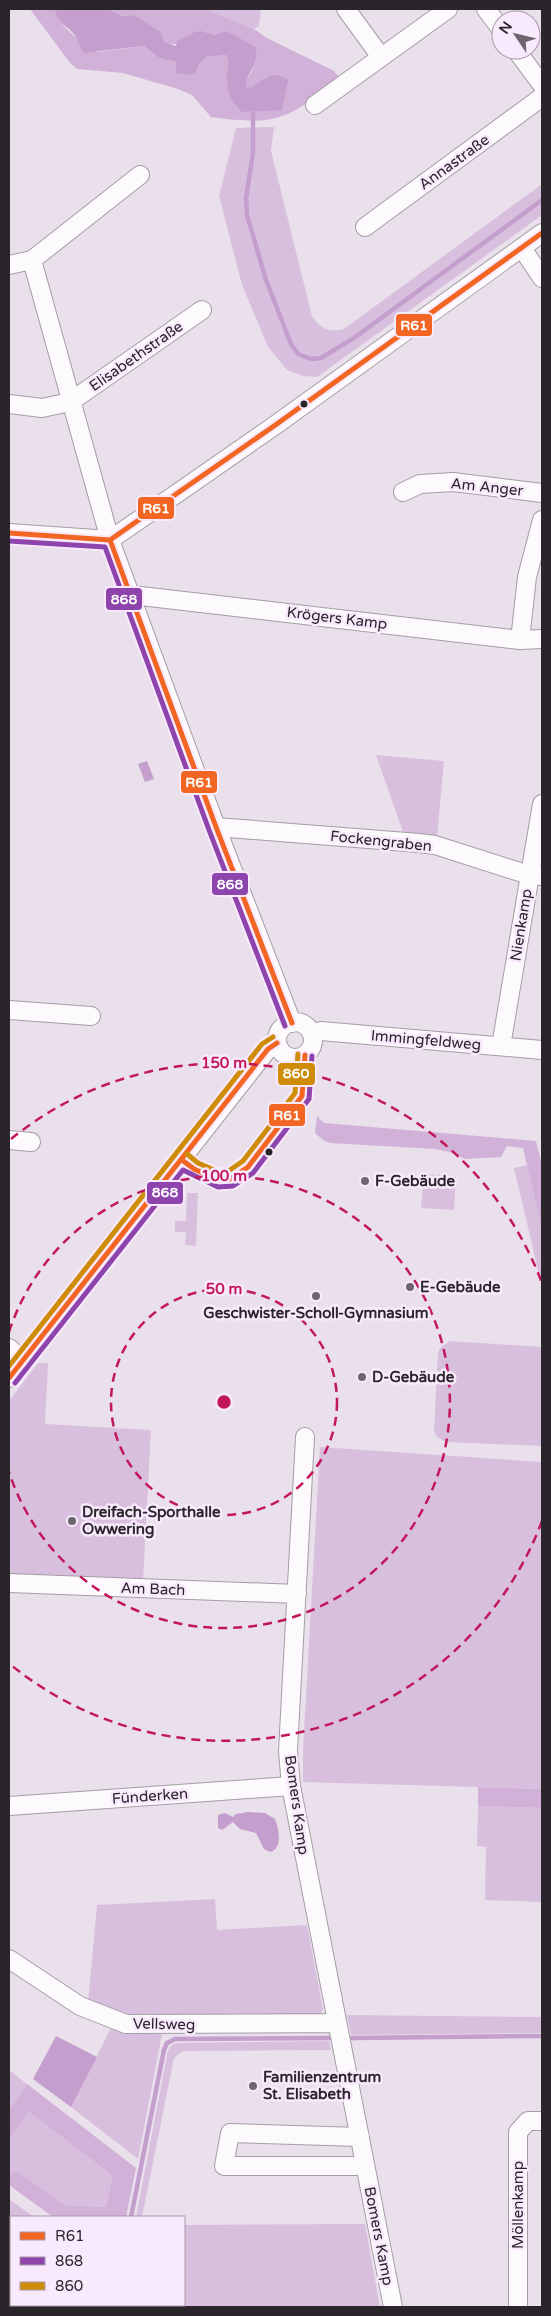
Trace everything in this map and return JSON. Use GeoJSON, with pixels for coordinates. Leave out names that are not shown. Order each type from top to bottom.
{"type":"FeatureCollection","features":[{"type":"Feature","properties":{"kind":"street"},"geometry":{"type":"LineString","coordinates":[[346,9],[381,57]]}},
{"type":"Feature","properties":{"kind":"street"},"geometry":{"type":"LineString","coordinates":[[315,105],[448,9]]}},
{"type":"Feature","properties":{"kind":"street"},"geometry":{"type":"LineString","coordinates":[[523,60],[542,85]]}},
{"type":"Feature","properties":{"kind":"street","name":"Annastraße"},"geometry":{"type":"LineString","coordinates":[[365,227],[542,97]]}},
{"type":"Feature","properties":{"kind":"street"},"geometry":{"type":"LineString","coordinates":[[9,265],[32,260],[140,176]]}},
{"type":"Feature","properties":{"kind":"street"},"geometry":{"type":"LineString","coordinates":[[9,533],[110,540],[282,421],[542,233]]}},
{"type":"Feature","properties":{"kind":"street"},"geometry":{"type":"LineString","coordinates":[[522,248],[542,278]]}},
{"type":"Feature","properties":{"kind":"street","name":"Elisabethstraße"},"geometry":{"type":"LineString","coordinates":[[32,260],[70,402],[110,540]]}},
{"type":"Feature","properties":{"kind":"street","name":"Elisabethstraße"},"geometry":{"type":"LineString","coordinates":[[9,404],[42,408],[70,402],[202,310]]}},
{"type":"Feature","properties":{"kind":"street","name":"Am Anger"},"geometry":{"type":"LineString","coordinates":[[404,492],[420,484],[453,482],[542,493]]}},
{"type":"Feature","properties":{"kind":"street"},"geometry":{"type":"LineString","coordinates":[[520,640],[527,577],[542,520]]}},
{"type":"Feature","properties":{"kind":"street"},"geometry":{"type":"LineString","coordinates":[[110,540],[132,595],[216,826],[292,1023]]}},
{"type":"Feature","properties":{"kind":"street","name":"Krögers Kamp"},"geometry":{"type":"LineString","coordinates":[[132,595],[520,640],[542,638]]}},
{"type":"Feature","properties":{"kind":"street","name":"Nienkamp"},"geometry":{"type":"LineString","coordinates":[[501,1046],[536,876],[542,804]]}},
{"type":"Feature","properties":{"kind":"street","name":"Fockengraben"},"geometry":{"type":"LineString","coordinates":[[216,826],[435,845],[536,876]]}},
{"type":"Feature","properties":{"kind":"street"},"geometry":{"type":"LineString","coordinates":[[9,1010],[91,1016]]}},
{"type":"Feature","properties":{"kind":"street"},"geometry":{"type":"LineString","coordinates":[[287,1024],[303,1025],[311,1033],[311,1047],[305,1055],[300,1057],[288,1057],[277,1043],[279,1032],[287,1024]]}},
{"type":"Feature","properties":{"kind":"street","name":"Immingfeldweg"},"geometry":{"type":"LineString","coordinates":[[311,1033],[321,1031],[542,1050]]}},
{"type":"Feature","properties":{"kind":"street"},"geometry":{"type":"LineString","coordinates":[[9,1378],[268,1049],[277,1043]]}},
{"type":"Feature","properties":{"kind":"street"},"geometry":{"type":"LineString","coordinates":[[9,1140],[31,1142]]}},
{"type":"Feature","properties":{"kind":"street"},"geometry":{"type":"LineString","coordinates":[[9,1348],[23,1360]]}},
{"type":"Feature","properties":{"kind":"street","name":"Bomers Kamp"},"geometry":{"type":"LineString","coordinates":[[305,1437],[288,1751],[291,1786],[393,2307]]}},
{"type":"Feature","properties":{"kind":"street","name":"Am Bach"},"geometry":{"type":"LineString","coordinates":[[9,1583],[297,1594]]}},
{"type":"Feature","properties":{"kind":"street","name":"Fünderken"},"geometry":{"type":"LineString","coordinates":[[9,1806],[291,1786]]}},
{"type":"Feature","properties":{"kind":"street","name":"Vellsweg"},"geometry":{"type":"LineString","coordinates":[[9,1959],[80,2006],[126,2024],[338,2023]]}},
{"type":"Feature","properties":{"kind":"street","name":"Möllenkamp"},"geometry":{"type":"LineString","coordinates":[[518,2307],[518,2132],[528,2121],[542,2121]]}},
{"type":"Feature","properties":{"kind":"street","name":"Bomers Kamp"},"geometry":{"type":"LineString","coordinates":[[360,2137],[230,2133],[224,2166],[366,2166]]}},
{"type":"Feature","properties":{"kind":"shaded area"},"geometry":{"type":"Polygon","coordinates":[[[30,9],[55,9],[61,23],[66,28],[78,39],[98,52],[144,46],[159,58],[176,62],[177,72],[196,72],[206,57],[226,55],[229,61],[227,77],[242,112],[268,75],[251,89],[246,87],[246,81],[253,69],[226,31],[214,35],[202,31],[184,42],[170,44],[165,42],[160,31],[134,15],[122,16],[108,9],[204,9],[254,29],[267,38],[334,71],[338,76],[338,80],[306,104],[280,117],[251,121],[211,117],[192,95],[178,89],[123,73],[77,69],[70,63],[30,9]]]}},
{"type":"Feature","properties":{"kind":"shaded area"},"geometry":{"type":"Polygon","coordinates":[[[55,9],[108,9],[122,16],[134,15],[160,31],[165,42],[176,46],[177,41],[195,32],[202,31],[214,35],[226,31],[256,47],[255,61],[247,78],[246,87],[251,88],[264,78],[273,75],[278,75],[288,80],[282,110],[242,112],[232,100],[228,91],[228,62],[226,55],[206,57],[196,72],[190,75],[176,73],[176,62],[159,58],[144,46],[83,53],[75,36],[60,21],[55,9]]]}},
{"type":"Feature","properties":{"kind":"shaded area"},"geometry":{"type":"Polygon","coordinates":[[[204,9],[261,9],[259,26],[254,29],[204,9]]]}},
{"type":"Feature","properties":{"kind":"shaded area"},"geometry":{"type":"Polygon","coordinates":[[[274,127],[271,151],[312,316],[318,324],[330,330],[344,329],[542,184],[542,215],[317,377],[303,376],[287,370],[268,347],[242,285],[219,196],[236,128],[274,127]]]}},
{"type":"Feature","properties":{"kind":"shaded area"},"geometry":{"type":"Polygon","coordinates":[[[376,755],[444,761],[437,837],[404,835],[376,755]]]}},
{"type":"Feature","properties":{"kind":"shaded area"},"geometry":{"type":"Polygon","coordinates":[[[147,761],[154,779],[145,782],[138,764],[147,761]]]}},
{"type":"Feature","properties":{"kind":"shaded area"},"geometry":{"type":"Polygon","coordinates":[[[317,1116],[324,1123],[536,1141],[542,1166],[542,1228],[523,1148],[507,1146],[501,1157],[465,1159],[450,1152],[435,1149],[330,1143],[315,1133],[317,1116]]]}},
{"type":"Feature","properties":{"kind":"shaded area"},"geometry":{"type":"Polygon","coordinates":[[[528,1165],[542,1225],[542,1287],[514,1168],[528,1165]]]}},
{"type":"Feature","properties":{"kind":"shaded area"},"geometry":{"type":"Polygon","coordinates":[[[424,1174],[456,1176],[454,1210],[421,1208],[424,1174]]]}},
{"type":"Feature","properties":{"kind":"shaded area"},"geometry":{"type":"Polygon","coordinates":[[[187,1193],[198,1193],[196,1246],[185,1245],[186,1232],[175,1232],[175,1221],[186,1221],[187,1193]]]}},
{"type":"Feature","properties":{"kind":"shaded area"},"geometry":{"type":"Polygon","coordinates":[[[450,1341],[542,1347],[542,1446],[446,1442],[437,1437],[434,1431],[438,1353],[440,1348],[450,1341]]]}},
{"type":"Feature","properties":{"kind":"shaded area"},"geometry":{"type":"Polygon","coordinates":[[[38,1363],[48,1363],[45,1424],[151,1430],[143,1581],[9,1574],[9,1401],[38,1363]]]}},
{"type":"Feature","properties":{"kind":"shaded area"},"geometry":{"type":"Polygon","coordinates":[[[320,1447],[542,1462],[542,1789],[303,1782],[303,1750],[320,1447]]]}},
{"type":"Feature","properties":{"kind":"shaded area"},"geometry":{"type":"Polygon","coordinates":[[[478,1787],[542,1789],[542,1808],[478,1806],[478,1787]]]}},
{"type":"Feature","properties":{"kind":"shaded area"},"geometry":{"type":"Polygon","coordinates":[[[478,1806],[542,1808],[542,1902],[485,1900],[486,1847],[477,1846],[478,1806]]]}},
{"type":"Feature","properties":{"kind":"shaded area"},"geometry":{"type":"Polygon","coordinates":[[[248,1812],[265,1813],[275,1819],[279,1838],[277,1847],[274,1850],[270,1852],[264,1849],[256,1833],[240,1829],[233,1822],[222,1830],[218,1828],[218,1815],[225,1813],[233,1817],[236,1814],[248,1812]]]}},
{"type":"Feature","properties":{"kind":"shaded area"},"geometry":{"type":"Polygon","coordinates":[[[215,1899],[217,1930],[307,1925],[323,2009],[320,2015],[314,2019],[115,2015],[88,2003],[97,1905],[215,1899]]]}},
{"type":"Feature","properties":{"kind":"shaded area"},"geometry":{"type":"Polygon","coordinates":[[[347,2015],[542,2017],[542,2033],[351,2035],[347,2015]]]}},
{"type":"Feature","properties":{"kind":"shaded area"},"geometry":{"type":"Polygon","coordinates":[[[111,2028],[143,2034],[162,2034],[138,2159],[71,2107],[111,2028]]]}},
{"type":"Feature","properties":{"kind":"shaded area"},"geometry":{"type":"Polygon","coordinates":[[[56,2036],[97,2057],[71,2107],[33,2079],[56,2036]]]}},
{"type":"Feature","properties":{"kind":"shaded area"},"geometry":{"type":"Polygon","coordinates":[[[329,2041],[331,2050],[183,2051],[174,2058],[142,2216],[136,2216],[168,2050],[173,2044],[329,2041]]]}},
{"type":"Feature","properties":{"kind":"shaded area"},"geometry":{"type":"Polygon","coordinates":[[[9,2070],[27,2084],[9,2110],[9,2070]]]}},
{"type":"Feature","properties":{"kind":"shaded area"},"geometry":{"type":"Polygon","coordinates":[[[27,2084],[136,2168],[126,2216],[52,2216],[9,2185],[9,2177],[12,2172],[17,2171],[65,2205],[106,2207],[112,2179],[108,2172],[29,2112],[9,2140],[9,2110],[27,2084]]]}},
{"type":"Feature","properties":{"kind":"shaded area"},"geometry":{"type":"Polygon","coordinates":[[[29,2112],[108,2172],[112,2179],[106,2207],[65,2205],[17,2171],[12,2172],[9,2177],[9,2140],[29,2112]]]}},
{"type":"Feature","properties":{"kind":"shaded area"},"geometry":{"type":"Polygon","coordinates":[[[9,2199],[33,2216],[10,2216],[10,2306],[49,2307],[9,2307],[9,2199]]]}},
{"type":"Feature","properties":{"kind":"shaded area"},"geometry":{"type":"Polygon","coordinates":[[[365,2224],[380,2307],[118,2307],[185,2306],[185,2225],[365,2224]]]}},
{"type":"Feature","properties":{"kind":"shaded area"},"geometry":{"type":"Polygon","coordinates":[[[60,2306],[108,2306],[108,2307],[60,2306]]]}},
{"type":"Feature","properties":{"kind":"waterway"},"geometry":{"type":"LineString","coordinates":[[253,114],[253,153],[246,198],[247,215],[266,280],[291,344],[298,354],[311,359],[321,358],[354,338],[542,200]]}},
{"type":"Feature","properties":{"kind":"waterway"},"geometry":{"type":"LineString","coordinates":[[352,2038],[542,2036]]}},
{"type":"Feature","properties":{"kind":"waterway"},"geometry":{"type":"LineString","coordinates":[[131,2216],[164,2050],[167,2043],[175,2039],[331,2038]]}},
{"type":"Feature","properties":{"kind":"transit line","name":"R61"},"geometry":{"type":"LineString","coordinates":[[9,533],[110,540],[274,426],[542,233]]}},
{"type":"Feature","properties":{"kind":"transit line","name":"R61"},"geometry":{"type":"LineString","coordinates":[[110,540],[216,827],[292,1023]]}},
{"type":"Feature","properties":{"kind":"transit line","name":"868"},"geometry":{"type":"LineString","coordinates":[[9,541],[105,547],[209,830],[285,1026]]}},
{"type":"Feature","properties":{"kind":"transit line","name":"860"},"geometry":{"type":"LineString","coordinates":[[9,1366],[262,1044],[273,1037]]}},
{"type":"Feature","properties":{"kind":"transit line","name":"R61"},"geometry":{"type":"LineString","coordinates":[[9,1378],[268,1049],[277,1043]]}},
{"type":"Feature","properties":{"kind":"transit line","name":"860"},"geometry":{"type":"LineString","coordinates":[[187,1154],[198,1163],[219,1172],[227,1172],[243,1161],[295,1093],[298,1054]]}},
{"type":"Feature","properties":{"kind":"transit line","name":"R61"},"geometry":{"type":"LineString","coordinates":[[182,1160],[194,1169],[218,1180],[230,1179],[248,1167],[302,1096],[305,1055]]}},
{"type":"Feature","properties":{"kind":"transit line","name":"868"},"geometry":{"type":"LineString","coordinates":[[15,1383],[183,1170],[218,1187],[233,1186],[253,1173],[309,1099],[312,1056]]}},
{"type":"Feature","properties":{"kind":"place","name":"F-Gebäude"},"geometry":{"type":"Point","coordinates":[365,1181]}},
{"type":"Feature","properties":{"kind":"place","name":"E-Gebäude"},"geometry":{"type":"Point","coordinates":[410,1287]}},
{"type":"Feature","properties":{"kind":"place","name":"Geschwister-Scholl-Gymnasium"},"geometry":{"type":"Point","coordinates":[316,1296]}},
{"type":"Feature","properties":{"kind":"place","name":"D-Gebäude"},"geometry":{"type":"Point","coordinates":[362,1377]}},
{"type":"Feature","properties":{"kind":"place","name":"Dreifach-Sporthalle Owwering"},"geometry":{"type":"Point","coordinates":[72,1521]}},
{"type":"Feature","properties":{"kind":"place","name":"Familienzentrum St. Elisabeth"},"geometry":{"type":"Point","coordinates":[253,2086]}}]}
